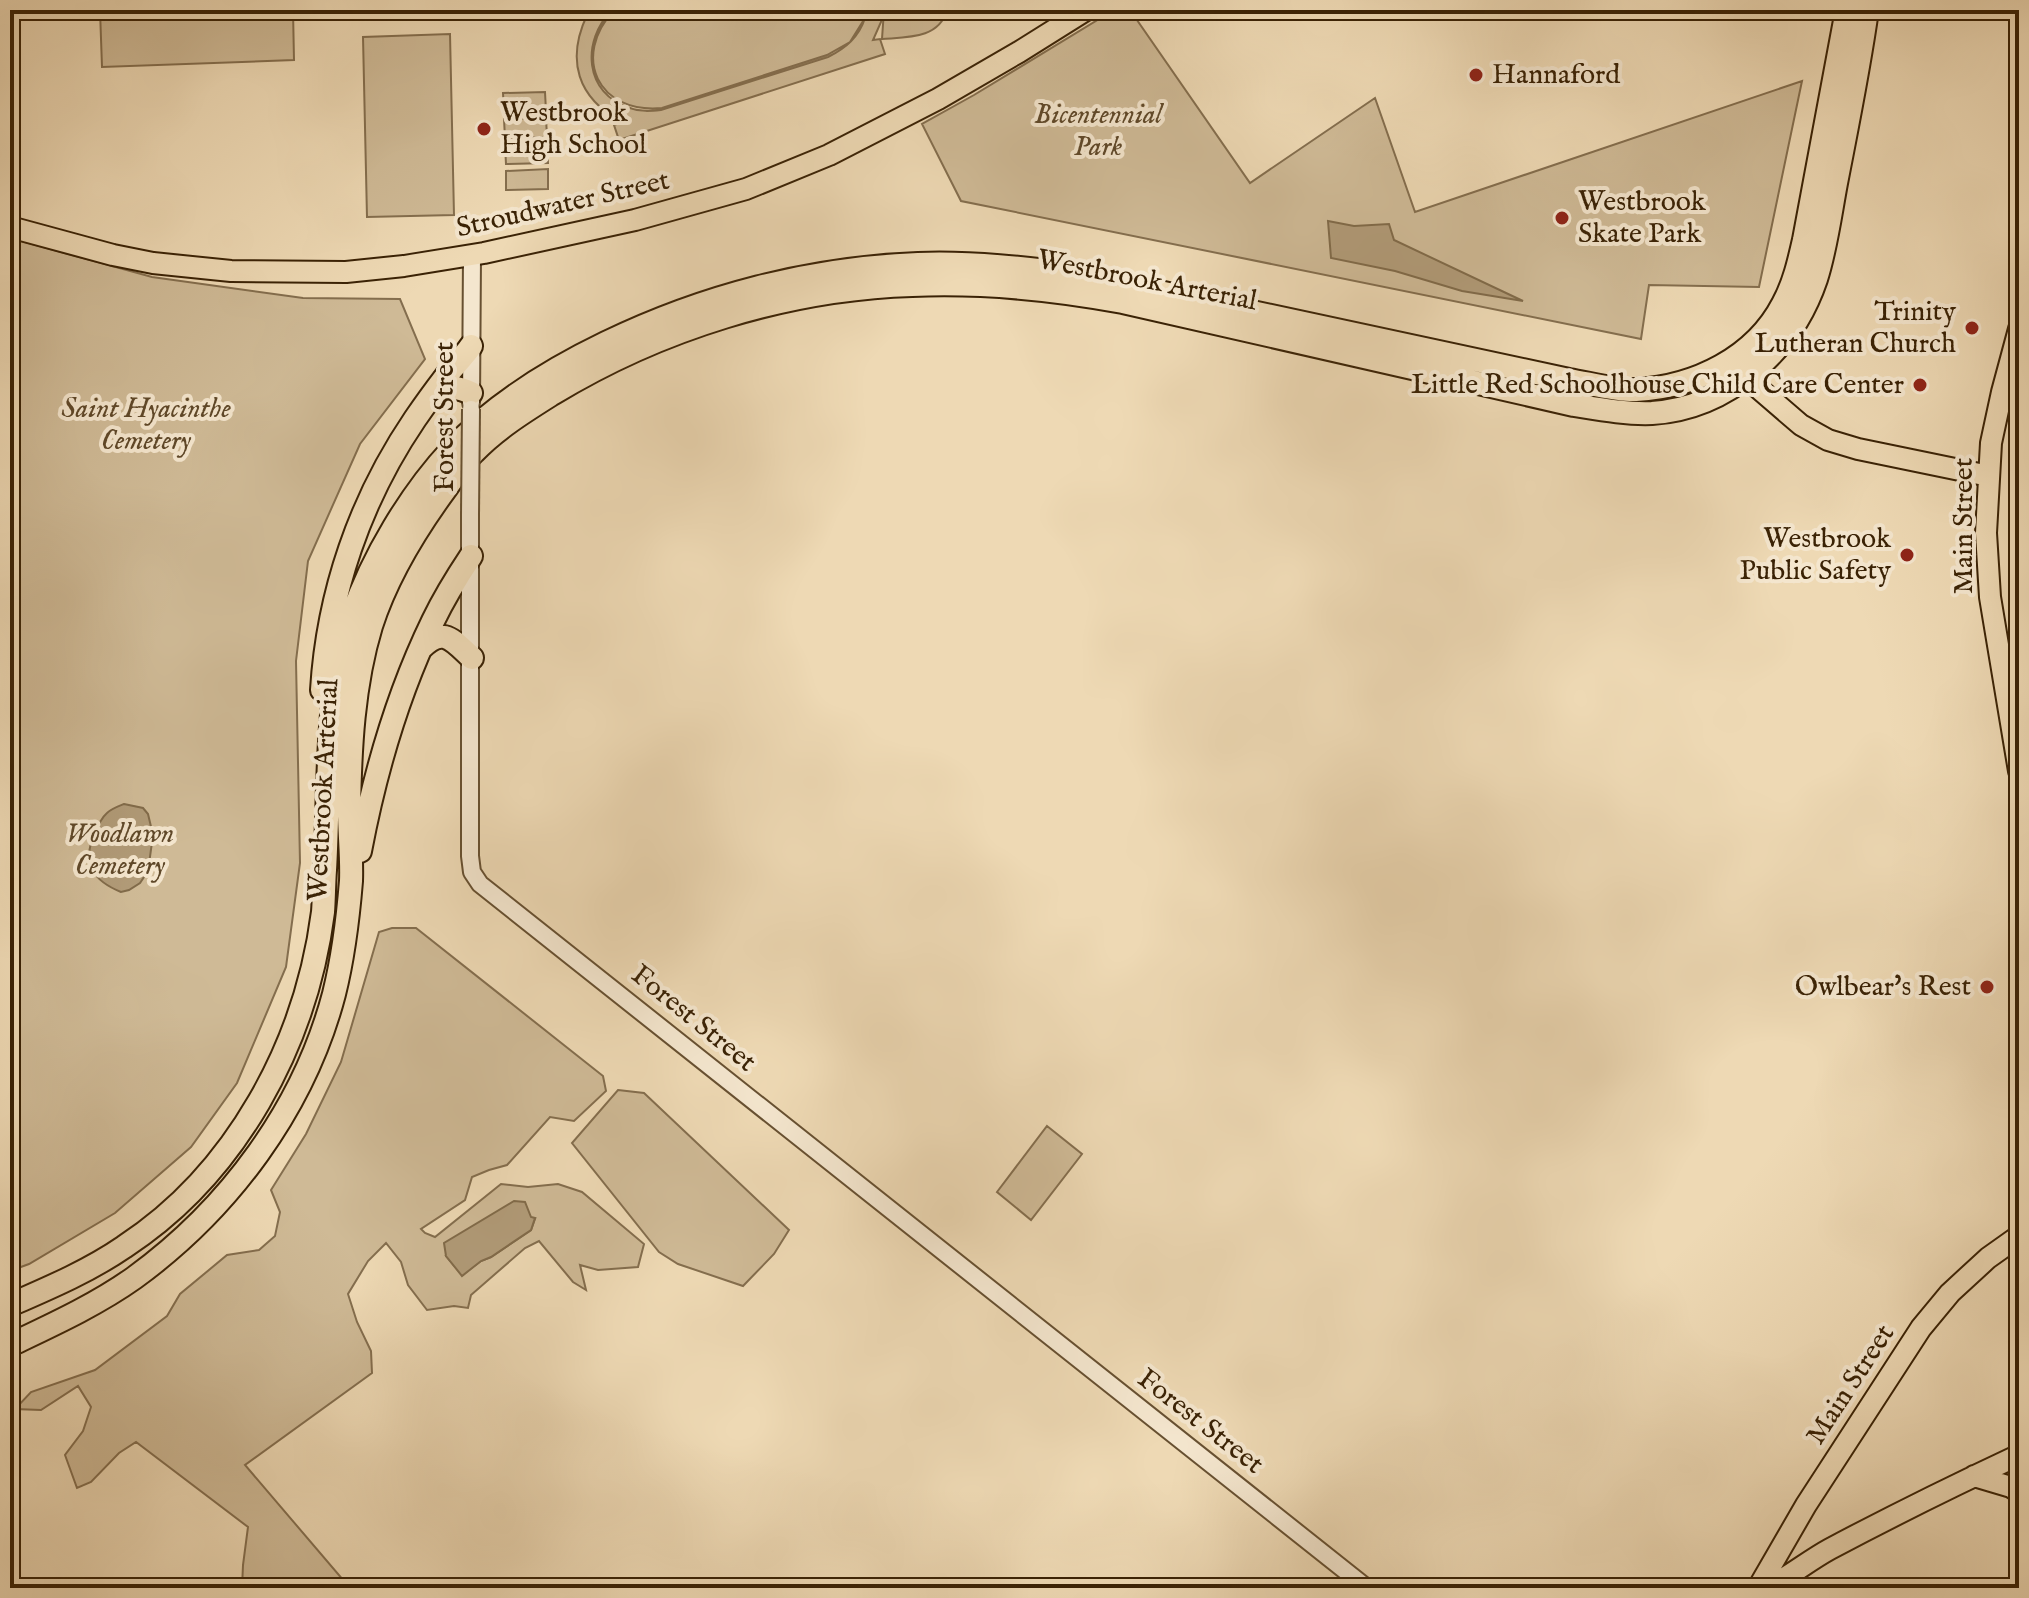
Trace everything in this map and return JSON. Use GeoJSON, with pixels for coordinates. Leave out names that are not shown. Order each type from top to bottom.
{"type":"FeatureCollection","features":[{"type":"Feature","properties":{"kind":"highway","name":"Westbrook Arterial"},"geometry":{"type":"LineString","coordinates":[[10,1305],[124,1248],[175,1208],[196,1188],[243,1128],[279,1065],[307,991],[323,912],[328,773],[336,680],[352,617],[385,542],[427,479],[454,447],[502,404],[562,364],[650,321],[720,296],[822,273],[914,264],[1000,265],[1080,275],[1569,380],[1633,391],[1678,384],[1735,359],[1750,347],[1783,305],[1796,274],[1847,10]]}},
{"type":"Feature","properties":{"kind":"highway","name":"Westbrook Arterial"},"geometry":{"type":"LineString","coordinates":[[10,1345],[84,1309],[166,1253],[208,1214],[254,1160],[291,1100],[320,1035],[339,967],[351,874],[349,813],[355,713],[371,625],[417,531],[471,454],[512,420],[595,369],[689,329],[825,293],[911,285],[1001,286],[1123,302],[1574,405],[1653,413],[1691,405],[1718,396],[1749,377],[1780,345],[1803,310],[1816,278],[1858,71],[1867,10]]}},
{"type":"Feature","properties":{"kind":"highway"},"geometry":{"type":"LineString","coordinates":[[328,773],[321,722],[324,666],[329,625],[342,570],[361,516],[386,466],[436,390],[471,346]]}},
{"type":"Feature","properties":{"kind":"highway"},"geometry":{"type":"LineString","coordinates":[[436,390],[458,387],[471,401]]}},
{"type":"Feature","properties":{"kind":"highway"},"geometry":{"type":"LineString","coordinates":[[351,874],[390,728],[421,648],[446,596],[471,556]]}},
{"type":"Feature","properties":{"kind":"highway"},"geometry":{"type":"LineString","coordinates":[[421,648],[431,638],[444,636],[472,658]]}},
{"type":"Feature","properties":{"kind":"main road","name":"Stroudwater Street"},"geometry":{"type":"LineString","coordinates":[[10,227],[113,255],[231,271],[346,272],[472,256],[635,220],[746,189],[829,155],[938,99],[1086,10]]}},
{"type":"Feature","properties":{"kind":"main road","name":"Main Street"},"geometry":{"type":"LineString","coordinates":[[2019,329],[1991,443],[1986,533],[1990,597],[2019,771]]}},
{"type":"Feature","properties":{"kind":"main road"},"geometry":{"type":"LineString","coordinates":[[1735,359],[1758,388],[1801,425],[1828,440],[1989,476]]}},
{"type":"Feature","properties":{"kind":"main road","name":"Main Street"},"geometry":{"type":"LineString","coordinates":[[1758,1588],[1806,1505],[1921,1328],[1950,1293],[1988,1258],[2019,1236]]}},
{"type":"Feature","properties":{"kind":"main road"},"geometry":{"type":"LineString","coordinates":[[1767,1588],[1826,1551],[2019,1455]]}},
{"type":"Feature","properties":{"kind":"main road"},"geometry":{"type":"LineString","coordinates":[[1974,1476],[2019,1492]]}},
{"type":"Feature","properties":{"kind":"main road"},"geometry":{"type":"LineString","coordinates":[[1806,1505],[1800,1539],[1805,1547],[1826,1551]]}},
{"type":"Feature","properties":{"kind":"street","name":"Forest Street"},"geometry":{"type":"LineString","coordinates":[[472,256],[470,856],[472,872],[480,884],[1367,1588]]}},
{"type":"Feature","properties":{"kind":"green space"},"geometry":{"type":"Polygon","coordinates":[[[100,10],[293,10],[294,60],[102,67],[100,10]]]}},
{"type":"Feature","properties":{"kind":"green space"},"geometry":{"type":"Polygon","coordinates":[[[577,10],[612,10],[595,36],[592,65],[603,91],[615,101],[638,110],[661,110],[828,57],[850,42],[827,55],[662,108],[640,107],[621,102],[607,92],[598,79],[593,63],[594,46],[601,28],[614,10],[883,10],[873,40],[880,39],[885,54],[619,140],[614,125],[622,122],[595,101],[580,76],[577,47],[587,15],[579,16],[577,10]]]}},
{"type":"Feature","properties":{"kind":"green space"},"geometry":{"type":"Polygon","coordinates":[[[884,10],[947,10],[943,19],[930,31],[911,37],[882,39],[884,10]]]}},
{"type":"Feature","properties":{"kind":"green space","name":"Bicentennial Park"},"geometry":{"type":"Polygon","coordinates":[[[1114,10],[1130,10],[1250,183],[1375,98],[1415,212],[1802,81],[1759,287],[1649,285],[1641,339],[961,201],[922,124],[1114,10]]]}},
{"type":"Feature","properties":{"kind":"green space"},"geometry":{"type":"Polygon","coordinates":[[[450,34],[454,215],[367,217],[363,37],[450,34]]]}},
{"type":"Feature","properties":{"kind":"green space"},"geometry":{"type":"Polygon","coordinates":[[[545,92],[546,111],[504,112],[503,93],[545,92]]]}},
{"type":"Feature","properties":{"kind":"green space"},"geometry":{"type":"Polygon","coordinates":[[[546,118],[547,137],[505,138],[504,119],[546,118]]]}},
{"type":"Feature","properties":{"kind":"green space"},"geometry":{"type":"Polygon","coordinates":[[[547,144],[548,163],[506,164],[505,145],[547,144]]]}},
{"type":"Feature","properties":{"kind":"green space"},"geometry":{"type":"Polygon","coordinates":[[[548,169],[548,189],[506,190],[506,171],[548,169]]]}},
{"type":"Feature","properties":{"kind":"green space"},"geometry":{"type":"Polygon","coordinates":[[[10,238],[152,277],[303,298],[400,299],[425,359],[360,444],[308,561],[296,661],[300,863],[286,967],[237,1083],[191,1147],[115,1213],[29,1264],[10,1271],[10,238]]]}},
{"type":"Feature","properties":{"kind":"green space"},"geometry":{"type":"Polygon","coordinates":[[[392,928],[416,928],[603,1076],[606,1091],[574,1121],[550,1117],[507,1165],[472,1177],[465,1200],[421,1229],[435,1237],[501,1184],[528,1187],[558,1184],[582,1192],[644,1244],[638,1267],[598,1270],[580,1265],[586,1290],[573,1282],[539,1241],[525,1248],[471,1295],[468,1308],[454,1306],[427,1310],[408,1285],[401,1262],[386,1243],[368,1261],[348,1294],[371,1351],[372,1373],[245,1465],[350,1588],[242,1588],[248,1527],[136,1442],[119,1453],[91,1482],[77,1488],[65,1455],[83,1431],[91,1407],[78,1386],[41,1410],[15,1409],[31,1392],[95,1370],[167,1316],[180,1294],[227,1255],[259,1250],[275,1236],[280,1212],[271,1190],[306,1134],[341,1062],[379,932],[392,928]],[[535,1219],[446,1256],[462,1275],[531,1230],[535,1219]]]}},
{"type":"Feature","properties":{"kind":"green space"},"geometry":{"type":"Polygon","coordinates":[[[618,1090],[644,1093],[789,1230],[774,1254],[743,1286],[678,1264],[659,1252],[572,1143],[618,1090]]]}},
{"type":"Feature","properties":{"kind":"green space"},"geometry":{"type":"Polygon","coordinates":[[[1047,1126],[1082,1154],[1031,1220],[997,1192],[1047,1126]]]}},
{"type":"Feature","properties":{"kind":"shaded area"},"geometry":{"type":"Polygon","coordinates":[[[1328,221],[1354,226],[1389,224],[1394,240],[1523,301],[1462,291],[1395,271],[1331,258],[1328,221]]]}},
{"type":"Feature","properties":{"kind":"shaded area"},"geometry":{"type":"Polygon","coordinates":[[[124,804],[143,808],[148,814],[153,835],[146,874],[140,883],[121,892],[97,877],[89,855],[102,818],[124,804]]]}},
{"type":"Feature","properties":{"kind":"shaded area"},"geometry":{"type":"Polygon","coordinates":[[[514,1201],[525,1202],[531,1217],[535,1218],[531,1230],[462,1276],[446,1256],[444,1243],[514,1201]]]}},
{"type":"Feature","properties":{"kind":"place","name":"Hannaford"},"geometry":{"type":"Point","coordinates":[1476,75]}},
{"type":"Feature","properties":{"kind":"place","name":"Westbrook High School"},"geometry":{"type":"Point","coordinates":[484,129]}},
{"type":"Feature","properties":{"kind":"place","name":"Westbrook Skate Park"},"geometry":{"type":"Point","coordinates":[1562,218]}},
{"type":"Feature","properties":{"kind":"place","name":"Trinity Lutheran Church"},"geometry":{"type":"Point","coordinates":[1972,328]}},
{"type":"Feature","properties":{"kind":"place","name":"Little Red Schoolhouse Child Care Center"},"geometry":{"type":"Point","coordinates":[1920,385]}},
{"type":"Feature","properties":{"kind":"place","name":"Westbrook Public Safety"},"geometry":{"type":"Point","coordinates":[1907,555]}},
{"type":"Feature","properties":{"kind":"place","name":"Owlbear's Rest"},"geometry":{"type":"Point","coordinates":[1987,987]}},
{"type":"Feature","properties":{"kind":"park label","name":"Saint Hyacinthe Cemetery"},"geometry":{"type":"Point","coordinates":[146,425]}},
{"type":"Feature","properties":{"kind":"park label","name":"Woodlawn Cemetery"},"geometry":{"type":"Point","coordinates":[120,850]}}]}
